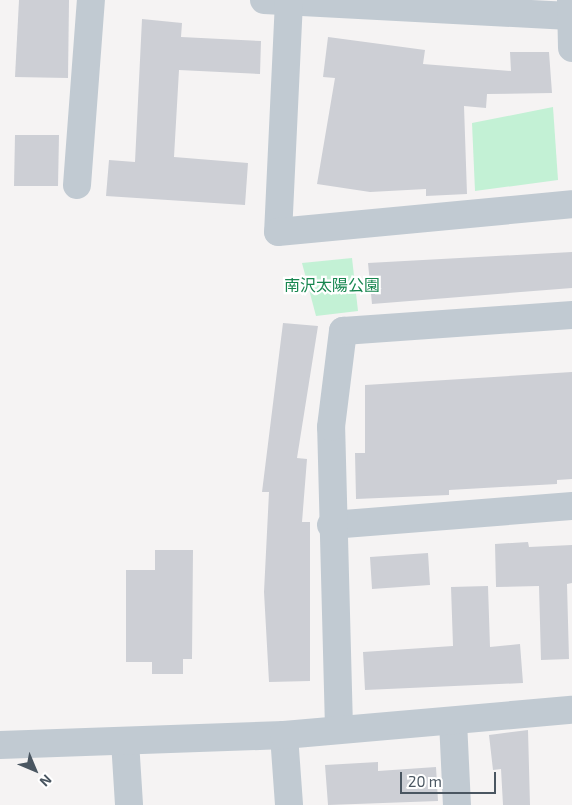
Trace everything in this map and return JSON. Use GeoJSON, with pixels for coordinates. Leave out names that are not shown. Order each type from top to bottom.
{"type":"FeatureCollection","features":[{"type":"Feature","properties":{"kind":"street"},"geometry":{"type":"LineString","coordinates":[[77,185],[91,0]]}},
{"type":"Feature","properties":{"kind":"street"},"geometry":{"type":"LineString","coordinates":[[572,48],[570,8],[276,1],[278,232],[572,204]]}},
{"type":"Feature","properties":{"kind":"street"},"geometry":{"type":"LineString","coordinates":[[339,728],[331,525],[331,427],[343,331],[572,315]]}},
{"type":"Feature","properties":{"kind":"street"},"geometry":{"type":"LineString","coordinates":[[331,525],[572,506]]}},
{"type":"Feature","properties":{"kind":"street"},"geometry":{"type":"LineString","coordinates":[[0,745],[284,735],[339,728],[453,721],[572,710]]}},
{"type":"Feature","properties":{"kind":"street"},"geometry":{"type":"LineString","coordinates":[[453,721],[457,805]]}},
{"type":"Feature","properties":{"kind":"street"},"geometry":{"type":"LineString","coordinates":[[284,735],[289,805]]}},
{"type":"Feature","properties":{"kind":"street"},"geometry":{"type":"LineString","coordinates":[[125,741],[129,805]]}},
{"type":"Feature","properties":{"kind":"green space"},"geometry":{"type":"Polygon","coordinates":[[[553,107],[558,180],[475,191],[472,123],[553,107]]]}},
{"type":"Feature","properties":{"kind":"green space","name":"南沢太陽公園"},"geometry":{"type":"Polygon","coordinates":[[[352,258],[358,311],[316,316],[302,263],[352,258]]]}},
{"type":"Feature","properties":{"kind":"building"},"geometry":{"type":"Polygon","coordinates":[[[19,0],[69,0],[68,78],[15,77],[19,0]]]}},
{"type":"Feature","properties":{"kind":"building"},"geometry":{"type":"Polygon","coordinates":[[[142,19],[182,23],[181,37],[261,41],[260,74],[179,70],[174,157],[248,163],[245,205],[106,196],[109,160],[135,162],[142,19]]]}},
{"type":"Feature","properties":{"kind":"building"},"geometry":{"type":"Polygon","coordinates":[[[328,37],[425,50],[423,64],[511,71],[510,52],[549,52],[552,93],[487,94],[486,108],[464,106],[467,194],[426,196],[426,189],[370,192],[317,184],[335,78],[323,77],[328,37]]]}},
{"type":"Feature","properties":{"kind":"building"},"geometry":{"type":"Polygon","coordinates":[[[15,135],[59,135],[58,186],[14,186],[15,135]]]}},
{"type":"Feature","properties":{"kind":"building"},"geometry":{"type":"Polygon","coordinates":[[[572,252],[572,288],[372,304],[368,263],[572,252]]]}},
{"type":"Feature","properties":{"kind":"building"},"geometry":{"type":"Polygon","coordinates":[[[283,323],[318,326],[297,458],[307,459],[302,522],[310,522],[310,681],[269,682],[264,592],[269,492],[262,492],[283,323]]]}},
{"type":"Feature","properties":{"kind":"building"},"geometry":{"type":"Polygon","coordinates":[[[572,372],[572,479],[557,480],[557,484],[449,490],[449,495],[356,499],[355,453],[365,453],[365,385],[572,372]]]}},
{"type":"Feature","properties":{"kind":"building"},"geometry":{"type":"Polygon","coordinates":[[[528,542],[529,547],[572,545],[572,583],[567,584],[569,659],[541,660],[539,586],[496,587],[495,544],[528,542]]]}},
{"type":"Feature","properties":{"kind":"building"},"geometry":{"type":"Polygon","coordinates":[[[155,550],[193,550],[192,659],[183,659],[183,674],[152,674],[152,662],[126,662],[126,570],[155,570],[155,550]]]}},
{"type":"Feature","properties":{"kind":"building"},"geometry":{"type":"Polygon","coordinates":[[[428,553],[430,585],[372,589],[370,557],[428,553]]]}},
{"type":"Feature","properties":{"kind":"building"},"geometry":{"type":"Polygon","coordinates":[[[488,586],[490,647],[520,644],[523,683],[365,690],[363,652],[453,646],[451,587],[488,586]]]}},
{"type":"Feature","properties":{"kind":"building"},"geometry":{"type":"Polygon","coordinates":[[[528,730],[530,805],[503,805],[501,769],[493,770],[489,735],[528,730]]]}},
{"type":"Feature","properties":{"kind":"building"},"geometry":{"type":"Polygon","coordinates":[[[378,762],[378,771],[436,767],[438,801],[328,805],[325,765],[378,762]]]}}]}
